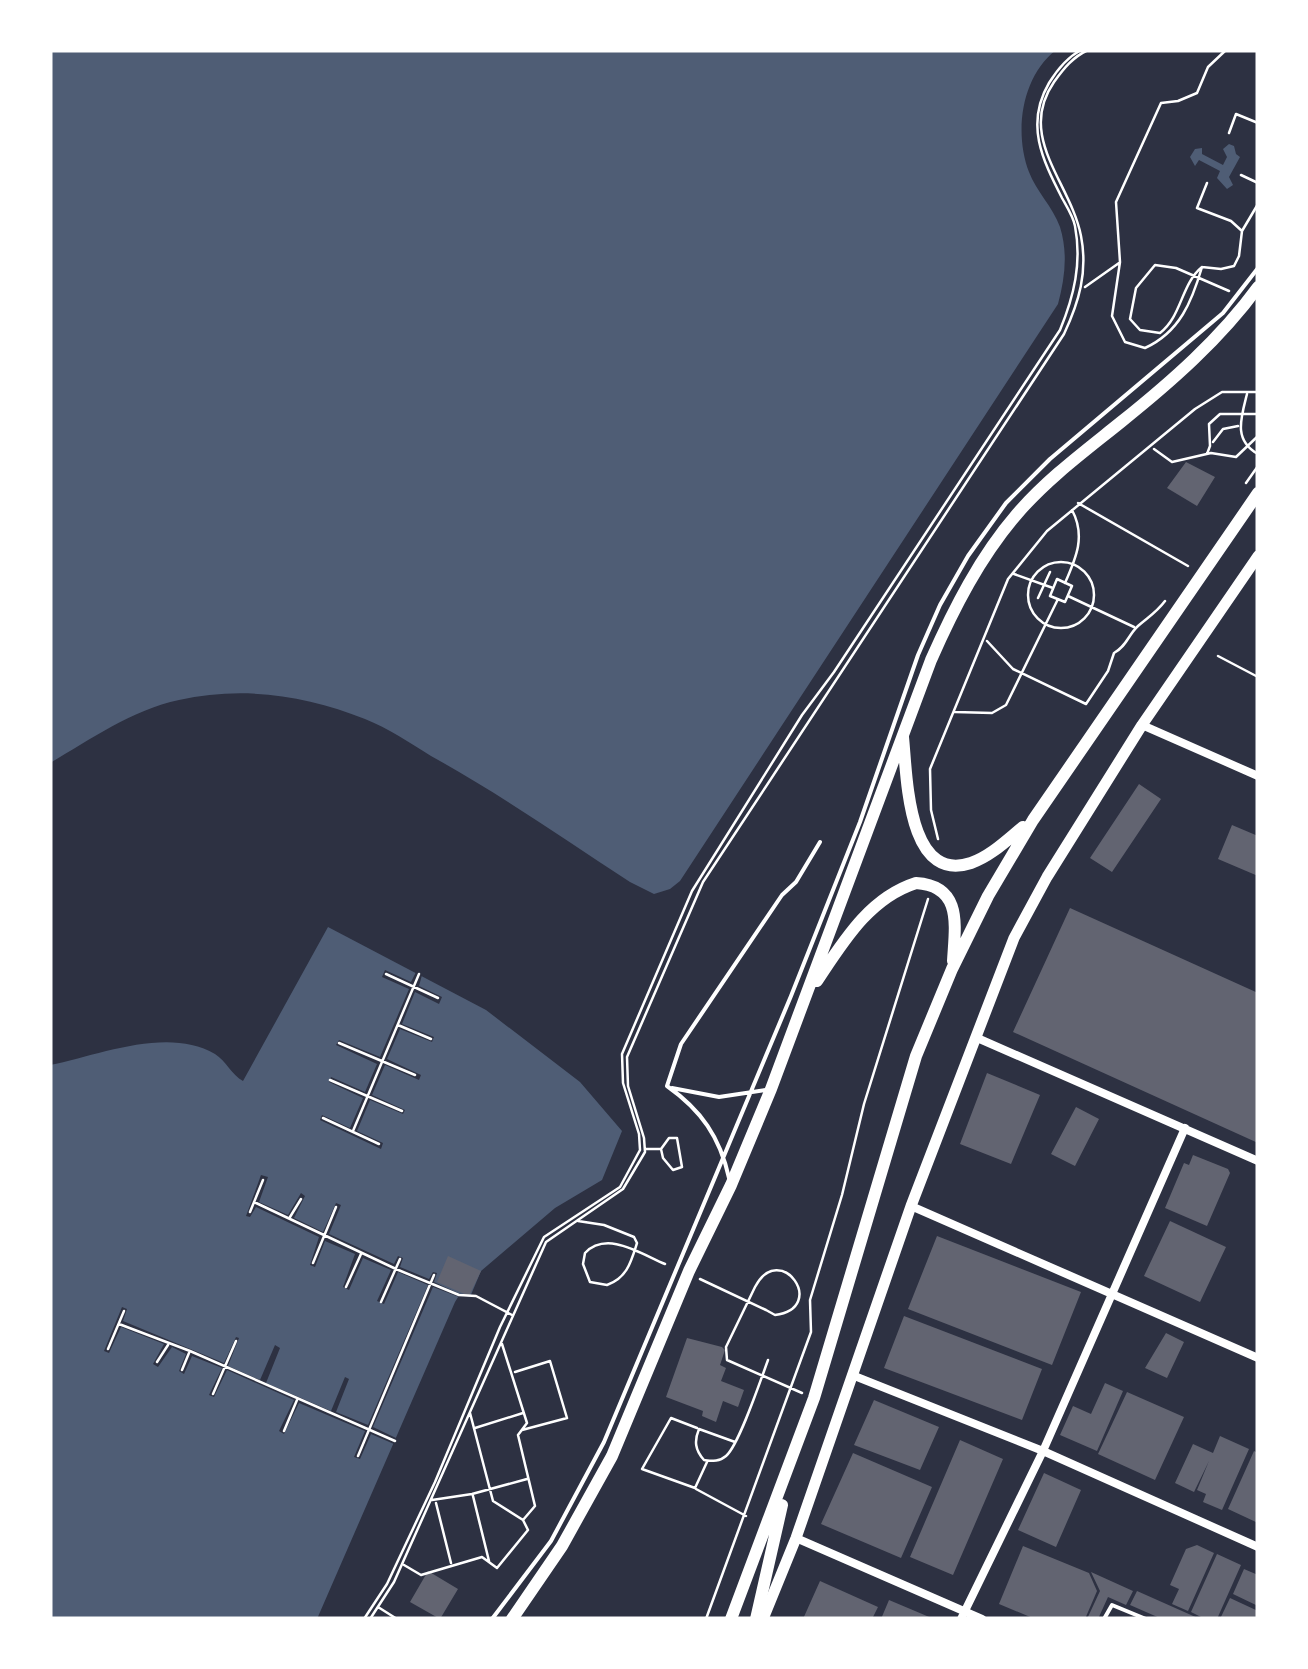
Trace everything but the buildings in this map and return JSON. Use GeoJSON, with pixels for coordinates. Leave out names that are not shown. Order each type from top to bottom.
{"type":"FeatureCollection","features":[{"type":"Feature","properties":{"kind":"highway"},"geometry":{"type":"LineString","coordinates":[[512,1619],[562,1546],[612,1456],[689,1271],[731,1185],[953,611],[1017,514],[1060,471],[1205,348],[1233,321],[1258,287]]}},
{"type":"Feature","properties":{"kind":"highway"},"geometry":{"type":"LineString","coordinates":[[731,1619],[827,1358],[916,1056],[952,968],[988,896],[1034,820],[1258,493]]}},
{"type":"Feature","properties":{"kind":"highway"},"geometry":{"type":"LineString","coordinates":[[903,734],[918,832],[925,850],[941,862],[968,864],[984,857],[1034,820]]}},
{"type":"Feature","properties":{"kind":"highway"},"geometry":{"type":"LineString","coordinates":[[805,999],[845,938],[873,908],[903,887],[916,883],[933,885],[947,896],[952,906],[952,968]]}},
{"type":"Feature","properties":{"kind":"highway"},"geometry":{"type":"LineString","coordinates":[[760,1619],[796,1449]]}},
{"type":"Feature","properties":{"kind":"main road"},"geometry":{"type":"LineString","coordinates":[[760,1619],[796,1538],[910,1206],[1014,938],[1047,876],[1142,724],[1258,556]]}},
{"type":"Feature","properties":{"kind":"street"},"geometry":{"type":"LineString","coordinates":[[1245,574],[1258,582]]}},
{"type":"Feature","properties":{"kind":"street"},"geometry":{"type":"LineString","coordinates":[[1142,724],[1258,776]]}},
{"type":"Feature","properties":{"kind":"street"},"geometry":{"type":"LineString","coordinates":[[975,1036],[1258,1161]]}},
{"type":"Feature","properties":{"kind":"street"},"geometry":{"type":"LineString","coordinates":[[963,1615],[1042,1452],[1185,1128]]}},
{"type":"Feature","properties":{"kind":"street"},"geometry":{"type":"LineString","coordinates":[[910,1206],[1258,1358]]}},
{"type":"Feature","properties":{"kind":"street"},"geometry":{"type":"LineString","coordinates":[[852,1375],[1258,1546]]}},
{"type":"Feature","properties":{"kind":"street"},"geometry":{"type":"LineString","coordinates":[[796,1538],[963,1615],[982,1619]]}},
{"type":"Feature","properties":{"kind":"lane"},"geometry":{"type":"LineString","coordinates":[[492,1619],[551,1541],[598,1454],[751,1093],[860,822],[918,655],[940,605],[968,556],[1006,503],[1050,460],[1223,312],[1258,268]]}},
{"type":"Feature","properties":{"kind":"lane"},"geometry":{"type":"LineString","coordinates":[[667,1086],[681,1044],[820,842]]}},
{"type":"Feature","properties":{"kind":"lane"},"geometry":{"type":"LineString","coordinates":[[667,1086],[718,1097],[771,1089]]}},
{"type":"Feature","properties":{"kind":"lane"},"geometry":{"type":"LineString","coordinates":[[667,1086],[704,1118],[724,1154],[731,1185]]}},
{"type":"Feature","properties":{"kind":"lane"},"geometry":{"type":"LineString","coordinates":[[1104,1619],[1112,1605],[1146,1619]]}},
{"type":"Feature","properties":{"kind":"path"},"geometry":{"type":"LineString","coordinates":[[367,1619],[435,1482],[507,1312],[544,1238],[620,1187],[640,1150],[639,1134],[623,1084],[622,1054],[692,891],[802,715],[1060,330],[1076,282],[1074,221],[1044,161],[1036,129],[1037,112],[1060,68],[1081,50]]}},
{"type":"Feature","properties":{"kind":"path"},"geometry":{"type":"LineString","coordinates":[[367,1619],[402,1565],[433,1500],[546,1242],[623,1189],[644,1149],[628,1086],[627,1057],[702,882],[1064,334],[1082,289],[1083,258],[1078,224],[1044,151],[1041,113],[1048,91],[1064,68],[1088,50]]}},
{"type":"Feature","properties":{"kind":"path"},"geometry":{"type":"LineString","coordinates":[[1202,267],[1196,291],[1177,326],[1145,348],[1125,342],[1112,316],[1120,262],[1116,202],[1160,103],[1197,92],[1208,66],[1226,50]]}},
{"type":"Feature","properties":{"kind":"path"},"geometry":{"type":"LineString","coordinates":[[1229,133],[1236,114],[1258,122]]}},
{"type":"Feature","properties":{"kind":"path"},"geometry":{"type":"LineString","coordinates":[[1241,174],[1258,184]]}},
{"type":"Feature","properties":{"kind":"path"},"geometry":{"type":"LineString","coordinates":[[1207,183],[1197,208],[1231,221],[1242,231]]}},
{"type":"Feature","properties":{"kind":"path"},"geometry":{"type":"LineString","coordinates":[[1202,267],[1221,270],[1234,266],[1240,256],[1242,231],[1258,204]]}},
{"type":"Feature","properties":{"kind":"path"},"geometry":{"type":"LineString","coordinates":[[1082,289],[1120,262]]}},
{"type":"Feature","properties":{"kind":"path"},"geometry":{"type":"LineString","coordinates":[[1202,267],[1185,290],[1168,327],[1160,332],[1146,332],[1134,326],[1130,312],[1141,280],[1155,265],[1176,268],[1242,296]]}},
{"type":"Feature","properties":{"kind":"path"},"geometry":{"type":"LineString","coordinates":[[941,862],[931,810],[930,769],[1012,574],[1047,531],[1183,419],[1222,392],[1258,392]]}},
{"type":"Feature","properties":{"kind":"path"},"geometry":{"type":"LineString","coordinates":[[1248,392],[1240,426],[1248,448],[1258,454]]}},
{"type":"Feature","properties":{"kind":"path"},"geometry":{"type":"LineString","coordinates":[[1210,446],[1209,424],[1220,414],[1258,414]]}},
{"type":"Feature","properties":{"kind":"path"},"geometry":{"type":"LineString","coordinates":[[1206,455],[1224,429],[1240,426]]}},
{"type":"Feature","properties":{"kind":"path"},"geometry":{"type":"LineString","coordinates":[[1152,447],[1172,462],[1206,455],[1236,457],[1258,436]]}},
{"type":"Feature","properties":{"kind":"path"},"geometry":{"type":"LineString","coordinates":[[1243,488],[1258,466]]}},
{"type":"Feature","properties":{"kind":"path"},"geometry":{"type":"LineString","coordinates":[[1078,503],[1190,567]]}},
{"type":"Feature","properties":{"kind":"path"},"geometry":{"type":"LineString","coordinates":[[1065,582],[1079,550],[1080,538],[1072,509]]}},
{"type":"Feature","properties":{"kind":"path"},"geometry":{"type":"LineString","coordinates":[[1056,562],[1072,564],[1090,578],[1092,608],[1079,623],[1068,627],[1046,624],[1031,610],[1028,600],[1032,580],[1046,566],[1056,562]]}},
{"type":"Feature","properties":{"kind":"path"},"geometry":{"type":"LineString","coordinates":[[1038,598],[1050,572]]}},
{"type":"Feature","properties":{"kind":"path"},"geometry":{"type":"LineString","coordinates":[[1012,574],[1053,588]]}},
{"type":"Feature","properties":{"kind":"path"},"geometry":{"type":"LineString","coordinates":[[1057,580],[1072,586],[1065,602],[1050,596],[1053,588],[1057,580]]}},
{"type":"Feature","properties":{"kind":"path"},"geometry":{"type":"LineString","coordinates":[[986,640],[1014,669],[1086,704],[1108,671],[1114,653],[1124,648],[1135,628],[1154,616],[1172,592]]}},
{"type":"Feature","properties":{"kind":"path"},"geometry":{"type":"LineString","coordinates":[[1068,596],[1135,628]]}},
{"type":"Feature","properties":{"kind":"path"},"geometry":{"type":"LineString","coordinates":[[954,712],[992,713],[1006,705],[1058,599]]}},
{"type":"Feature","properties":{"kind":"path"},"geometry":{"type":"LineString","coordinates":[[1218,656],[1258,677]]}},
{"type":"Feature","properties":{"kind":"path"},"geometry":{"type":"LineString","coordinates":[[706,1619],[811,1332],[810,1300],[864,1104],[933,885]]}},
{"type":"Feature","properties":{"kind":"path"},"geometry":{"type":"LineString","coordinates":[[386,974],[438,998]]}},
{"type":"Feature","properties":{"kind":"path"},"geometry":{"type":"LineString","coordinates":[[353,1132],[419,974]]}},
{"type":"Feature","properties":{"kind":"path"},"geometry":{"type":"LineString","coordinates":[[397,1025],[431,1039]]}},
{"type":"Feature","properties":{"kind":"path"},"geometry":{"type":"LineString","coordinates":[[339,1043],[415,1075]]}},
{"type":"Feature","properties":{"kind":"path"},"geometry":{"type":"LineString","coordinates":[[330,1080],[402,1110]]}},
{"type":"Feature","properties":{"kind":"path"},"geometry":{"type":"LineString","coordinates":[[323,1118],[379,1144]]}},
{"type":"Feature","properties":{"kind":"path"},"geometry":{"type":"LineString","coordinates":[[669,1138],[677,1138],[682,1167],[673,1170],[666,1165],[661,1149],[669,1138]]}},
{"type":"Feature","properties":{"kind":"path"},"geometry":{"type":"LineString","coordinates":[[644,1149],[661,1149]]}},
{"type":"Feature","properties":{"kind":"path"},"geometry":{"type":"LineString","coordinates":[[250,1212],[263,1180]]}},
{"type":"Feature","properties":{"kind":"path"},"geometry":{"type":"LineString","coordinates":[[289,1218],[300,1199]]}},
{"type":"Feature","properties":{"kind":"path"},"geometry":{"type":"LineString","coordinates":[[254,1202],[396,1269],[460,1296],[476,1296],[514,1316]]}},
{"type":"Feature","properties":{"kind":"path"},"geometry":{"type":"LineString","coordinates":[[313,1263],[336,1207]]}},
{"type":"Feature","properties":{"kind":"path"},"geometry":{"type":"LineString","coordinates":[[576,1221],[604,1225],[634,1237],[637,1243],[623,1277],[608,1285],[590,1282],[583,1264],[590,1248],[610,1242],[625,1247]]}},
{"type":"Feature","properties":{"kind":"path"},"geometry":{"type":"LineString","coordinates":[[346,1287],[361,1253]]}},
{"type":"Feature","properties":{"kind":"path"},"geometry":{"type":"LineString","coordinates":[[381,1302],[400,1259]]}},
{"type":"Feature","properties":{"kind":"path"},"geometry":{"type":"LineString","coordinates":[[766,1310],[783,1314],[796,1304],[799,1287],[794,1277],[783,1270],[772,1270],[761,1277],[726,1348],[726,1360],[792,1390]]}},
{"type":"Feature","properties":{"kind":"path"},"geometry":{"type":"LineString","coordinates":[[358,1456],[434,1275]]}},
{"type":"Feature","properties":{"kind":"path"},"geometry":{"type":"LineString","coordinates":[[108,1348],[124,1311]]}},
{"type":"Feature","properties":{"kind":"path"},"geometry":{"type":"LineString","coordinates":[[119,1324],[395,1441]]}},
{"type":"Feature","properties":{"kind":"path"},"geometry":{"type":"LineString","coordinates":[[213,1394],[236,1340]]}},
{"type":"Feature","properties":{"kind":"path"},"geometry":{"type":"LineString","coordinates":[[502,1342],[527,1422],[520,1444],[536,1506],[524,1520]]}},
{"type":"Feature","properties":{"kind":"path"},"geometry":{"type":"LineString","coordinates":[[157,1362],[169,1344]]}},
{"type":"Feature","properties":{"kind":"path"},"geometry":{"type":"LineString","coordinates":[[182,1370],[190,1352]]}},
{"type":"Feature","properties":{"kind":"path"},"geometry":{"type":"LineString","coordinates":[[700,1429],[698,1453],[707,1460],[725,1458],[768,1360]]}},
{"type":"Feature","properties":{"kind":"path"},"geometry":{"type":"LineString","coordinates":[[512,1372],[550,1362],[567,1418],[521,1431]]}},
{"type":"Feature","properties":{"kind":"path"},"geometry":{"type":"LineString","coordinates":[[284,1430],[298,1399]]}},
{"type":"Feature","properties":{"kind":"path"},"geometry":{"type":"LineString","coordinates":[[402,1565],[421,1575],[482,1557],[497,1568],[528,1530],[524,1520],[493,1501],[470,1413]]}},
{"type":"Feature","properties":{"kind":"path"},"geometry":{"type":"LineString","coordinates":[[475,1428],[524,1413]]}},
{"type":"Feature","properties":{"kind":"path"},"geometry":{"type":"LineString","coordinates":[[735,1442],[671,1418],[642,1469],[695,1488],[746,1516]]}},
{"type":"Feature","properties":{"kind":"path"},"geometry":{"type":"LineString","coordinates":[[695,1488],[707,1460]]}},
{"type":"Feature","properties":{"kind":"path"},"geometry":{"type":"LineString","coordinates":[[433,1500],[490,1490],[528,1478]]}},
{"type":"Feature","properties":{"kind":"path"},"geometry":{"type":"LineString","coordinates":[[472,1494],[490,1562]]}},
{"type":"Feature","properties":{"kind":"path"},"geometry":{"type":"LineString","coordinates":[[433,1500],[451,1564]]}},
{"type":"Feature","properties":{"kind":"path"},"geometry":{"type":"LineString","coordinates":[[378,1607],[396,1619]]}},
{"type":"Feature","properties":{"kind":"water"},"geometry":{"type":"Polygon","coordinates":[[[50,50],[1056,50],[1044,61],[1028,90],[1022,140],[1029,172],[1057,220],[1064,246],[1065,266],[1058,304],[680,881],[670,889],[654,894],[630,882],[507,801],[382,727],[297,699],[226,694],[179,700],[128,718],[50,763],[50,50]]]}},
{"type":"Feature","properties":{"kind":"water"},"geometry":{"type":"Polygon","coordinates":[[[1229,144],[1240,157],[1229,177],[1233,185],[1227,189],[1217,178],[1220,171],[1199,160],[1195,166],[1190,157],[1195,149],[1202,148],[1202,154],[1223,165],[1227,157],[1223,149],[1229,144]]]}},
{"type":"Feature","properties":{"kind":"water"},"geometry":{"type":"Polygon","coordinates":[[[328,927],[486,1010],[580,1082],[622,1131],[602,1180],[555,1208],[481,1271],[470,1297],[460,1294],[455,1302],[317,1619],[50,1619],[50,1065],[133,1045],[176,1042],[215,1054],[243,1081],[328,927]]]}},
{"type":"Feature","properties":{"kind":"pier"},"geometry":{"type":"Polygon","coordinates":[[[385,970],[411,982],[416,972],[422,975],[419,986],[442,997],[439,1004],[415,992],[402,1024],[434,1037],[432,1042],[400,1029],[387,1059],[421,1075],[419,1080],[385,1065],[372,1095],[405,1110],[403,1114],[370,1100],[357,1131],[383,1143],[381,1149],[320,1120],[322,1115],[350,1128],[363,1098],[329,1082],[331,1077],[365,1092],[377,1064],[336,1045],[339,1040],[380,1057],[409,989],[382,977],[385,970]]]}},
{"type":"Feature","properties":{"kind":"pier"},"geometry":{"type":"Polygon","coordinates":[[[261,1175],[268,1177],[259,1202],[288,1215],[301,1193],[305,1196],[294,1218],[323,1232],[336,1203],[341,1205],[329,1234],[394,1264],[398,1256],[403,1258],[400,1267],[429,1279],[433,1272],[437,1273],[434,1282],[460,1294],[459,1297],[433,1287],[373,1427],[396,1438],[394,1444],[371,1434],[360,1459],[354,1457],[365,1431],[299,1403],[284,1434],[279,1431],[294,1400],[227,1370],[214,1397],[209,1395],[222,1368],[192,1356],[184,1374],[179,1371],[186,1354],[172,1347],[158,1367],[153,1364],[164,1344],[121,1327],[109,1353],[104,1351],[122,1307],[127,1309],[123,1321],[224,1363],[236,1337],[239,1338],[228,1366],[260,1380],[275,1345],[280,1348],[266,1383],[331,1411],[345,1377],[349,1379],[336,1412],[368,1425],[428,1285],[398,1272],[384,1304],[377,1301],[391,1270],[363,1258],[349,1290],[343,1287],[355,1254],[325,1241],[315,1267],[310,1265],[319,1237],[256,1207],[250,1217],[246,1216],[261,1175]]]}}]}
